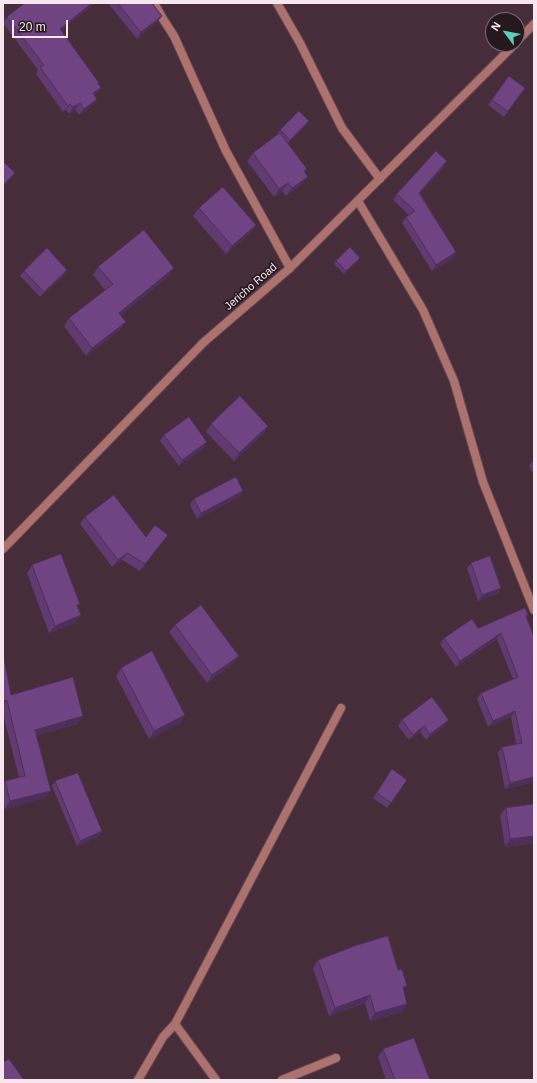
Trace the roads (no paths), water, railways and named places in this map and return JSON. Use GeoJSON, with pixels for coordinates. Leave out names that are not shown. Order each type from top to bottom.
{"type":"FeatureCollection","features":[{"type":"Feature","properties":{"kind":"street"},"geometry":{"type":"LineString","coordinates":[[154,3],[174,36],[226,151],[290,268]]}},
{"type":"Feature","properties":{"kind":"street"},"geometry":{"type":"LineString","coordinates":[[277,3],[300,43],[342,128],[380,180]]}},
{"type":"Feature","properties":{"kind":"street"},"geometry":{"type":"LineString","coordinates":[[525,34],[534,24]]}},
{"type":"Feature","properties":{"kind":"street","name":"Jericho Road"},"geometry":{"type":"LineString","coordinates":[[3,549],[204,342],[290,268],[380,180],[506,52]]}},
{"type":"Feature","properties":{"kind":"street"},"geometry":{"type":"LineString","coordinates":[[358,201],[423,310],[454,381],[483,482],[534,610]]}},
{"type":"Feature","properties":{"kind":"street"},"geometry":{"type":"LineString","coordinates":[[138,1080],[163,1037],[175,1024],[341,708]]}},
{"type":"Feature","properties":{"kind":"street"},"geometry":{"type":"LineString","coordinates":[[175,1024],[216,1080]]}},
{"type":"Feature","properties":{"kind":"street"},"geometry":{"type":"LineString","coordinates":[[282,1080],[336,1058]]}}]}
